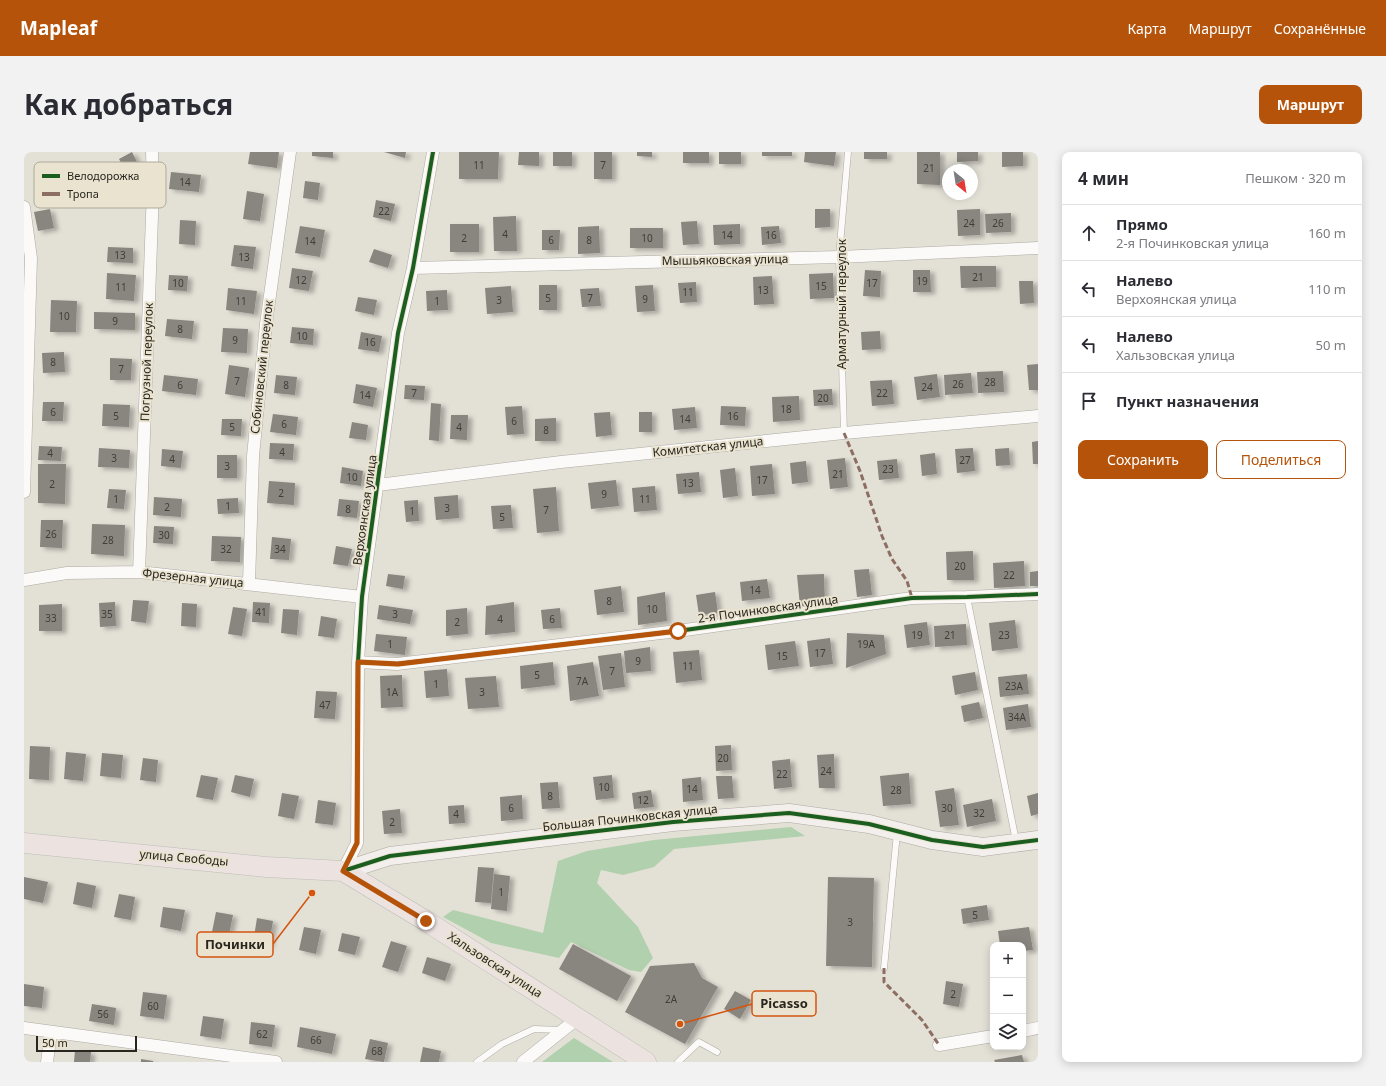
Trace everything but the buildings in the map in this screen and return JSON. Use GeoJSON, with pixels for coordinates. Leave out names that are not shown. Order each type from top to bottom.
{"type":"FeatureCollection","features":[{"type":"Feature","properties":{"kind":"main road","name":"улица Свободы"},"geometry":{"type":"LineString","coordinates":[[24,843],[266,867],[343,871]]}},
{"type":"Feature","properties":{"kind":"main road","name":"Хальзовская улица"},"geometry":{"type":"LineString","coordinates":[[343,871],[426,921],[570,1024],[646,1062]]}},
{"type":"Feature","properties":{"kind":"street","name":"Погрузной переулок"},"geometry":{"type":"LineString","coordinates":[[152,152],[152,162]]}},
{"type":"Feature","properties":{"kind":"street","name":"Собиновский переулок"},"geometry":{"type":"LineString","coordinates":[[249,583],[253,456],[266,324],[290,152]]}},
{"type":"Feature","properties":{"kind":"street","name":"Верхоянская улица"},"geometry":{"type":"LineString","coordinates":[[343,871],[357,843],[358,662],[362,597],[398,333],[413,268],[433,152]]}},
{"type":"Feature","properties":{"kind":"street"},"geometry":{"type":"LineString","coordinates":[[24,207],[31,258],[24,492]]}},
{"type":"Feature","properties":{"kind":"street","name":"Погрузной переулок"},"geometry":{"type":"LineString","coordinates":[[139,572],[152,208]]}},
{"type":"Feature","properties":{"kind":"street","name":"Мышьяковская улица"},"geometry":{"type":"LineString","coordinates":[[413,268],[839,257],[1038,248]]}},
{"type":"Feature","properties":{"kind":"street","name":"Комитетская улица"},"geometry":{"type":"LineString","coordinates":[[378,485],[561,462],[844,433],[1038,416]]}},
{"type":"Feature","properties":{"kind":"street","name":"Фрезерная улица"},"geometry":{"type":"LineString","coordinates":[[24,580],[67,572],[139,572],[249,583],[362,597]]}},
{"type":"Feature","properties":{"kind":"street","name":"2-я Починковская улица"},"geometry":{"type":"LineString","coordinates":[[358,662],[398,664],[678,631],[912,598],[1038,594]]}},
{"type":"Feature","properties":{"kind":"street","name":"Большая Починковская улица"},"geometry":{"type":"LineString","coordinates":[[343,871],[390,856],[673,822],[789,813],[869,824],[932,840],[983,847],[1017,844],[1038,840]]}},
{"type":"Feature","properties":{"kind":"street"},"geometry":{"type":"LineString","coordinates":[[523,1062],[570,1024]]}},
{"type":"Feature","properties":{"kind":"street"},"geometry":{"type":"LineString","coordinates":[[24,1028],[276,1062]]}},
{"type":"Feature","properties":{"kind":"street"},"geometry":{"type":"LineString","coordinates":[[1026,1030],[1038,1028]]}},
{"type":"Feature","properties":{"kind":"street"},"geometry":{"type":"LineString","coordinates":[[47,1062],[51,1032]]}},
{"type":"Feature","properties":{"kind":"street"},"geometry":{"type":"LineString","coordinates":[[939,1045],[990,1036]]}},
{"type":"Feature","properties":{"kind":"lane","name":"Арматурный переулок"},"geometry":{"type":"LineString","coordinates":[[844,433],[839,257],[848,152]]}},
{"type":"Feature","properties":{"kind":"lane"},"geometry":{"type":"LineString","coordinates":[[967,597],[1017,844]]}},
{"type":"Feature","properties":{"kind":"lane"},"geometry":{"type":"LineString","coordinates":[[884,968],[897,831]]}},
{"type":"Feature","properties":{"kind":"lane"},"geometry":{"type":"LineString","coordinates":[[477,1062],[502,1044],[534,1029],[570,1024]]}},
{"type":"Feature","properties":{"kind":"lane"},"geometry":{"type":"LineString","coordinates":[[678,1062],[699,1042],[717,1052]]}},
{"type":"Feature","properties":{"kind":"green space"},"geometry":{"type":"Polygon","coordinates":[[[791,827],[805,836],[674,849],[654,867],[623,875],[601,870],[597,883],[638,927],[653,958],[641,972],[629,970],[571,942],[559,958],[491,943],[443,917],[453,910],[543,933],[558,861],[587,851],[654,840],[791,827]]]}},
{"type":"Feature","properties":{"kind":"green space"},"geometry":{"type":"Polygon","coordinates":[[[574,1038],[613,1062],[542,1062],[574,1038]]]}},
{"type":"Feature","properties":{"kind":"marked path"},"geometry":{"type":"LineString","coordinates":[[844,433],[860,471],[882,536],[892,559],[907,581],[912,598]]}},
{"type":"Feature","properties":{"kind":"marked path"},"geometry":{"type":"LineString","coordinates":[[884,968],[884,982],[922,1020],[939,1045]]}},
{"type":"Feature","properties":{"kind":"cycle path"},"geometry":{"type":"LineString","coordinates":[[343,871],[357,843],[358,662],[362,597],[398,333],[413,268],[433,152]]}},
{"type":"Feature","properties":{"kind":"cycle path"},"geometry":{"type":"LineString","coordinates":[[358,662],[397,664],[678,631],[912,598],[1038,594]]}},
{"type":"Feature","properties":{"kind":"cycle path"},"geometry":{"type":"LineString","coordinates":[[343,871],[390,856],[673,822],[789,813],[869,824],[932,840],[983,847],[1038,840]]}},
{"type":"Feature","properties":{"kind":"place","name":"Починки"},"geometry":{"type":"Point","coordinates":[312,893]}},
{"type":"Feature","properties":{"kind":"place","name":"Picasso"},"geometry":{"type":"Point","coordinates":[680,1024]}},
{"type":"Feature","properties":{"kind":"route"},"geometry":{"type":"LineString","coordinates":[[426,921],[343,871],[357,843],[358,662],[398,664],[678,631]]}}]}
